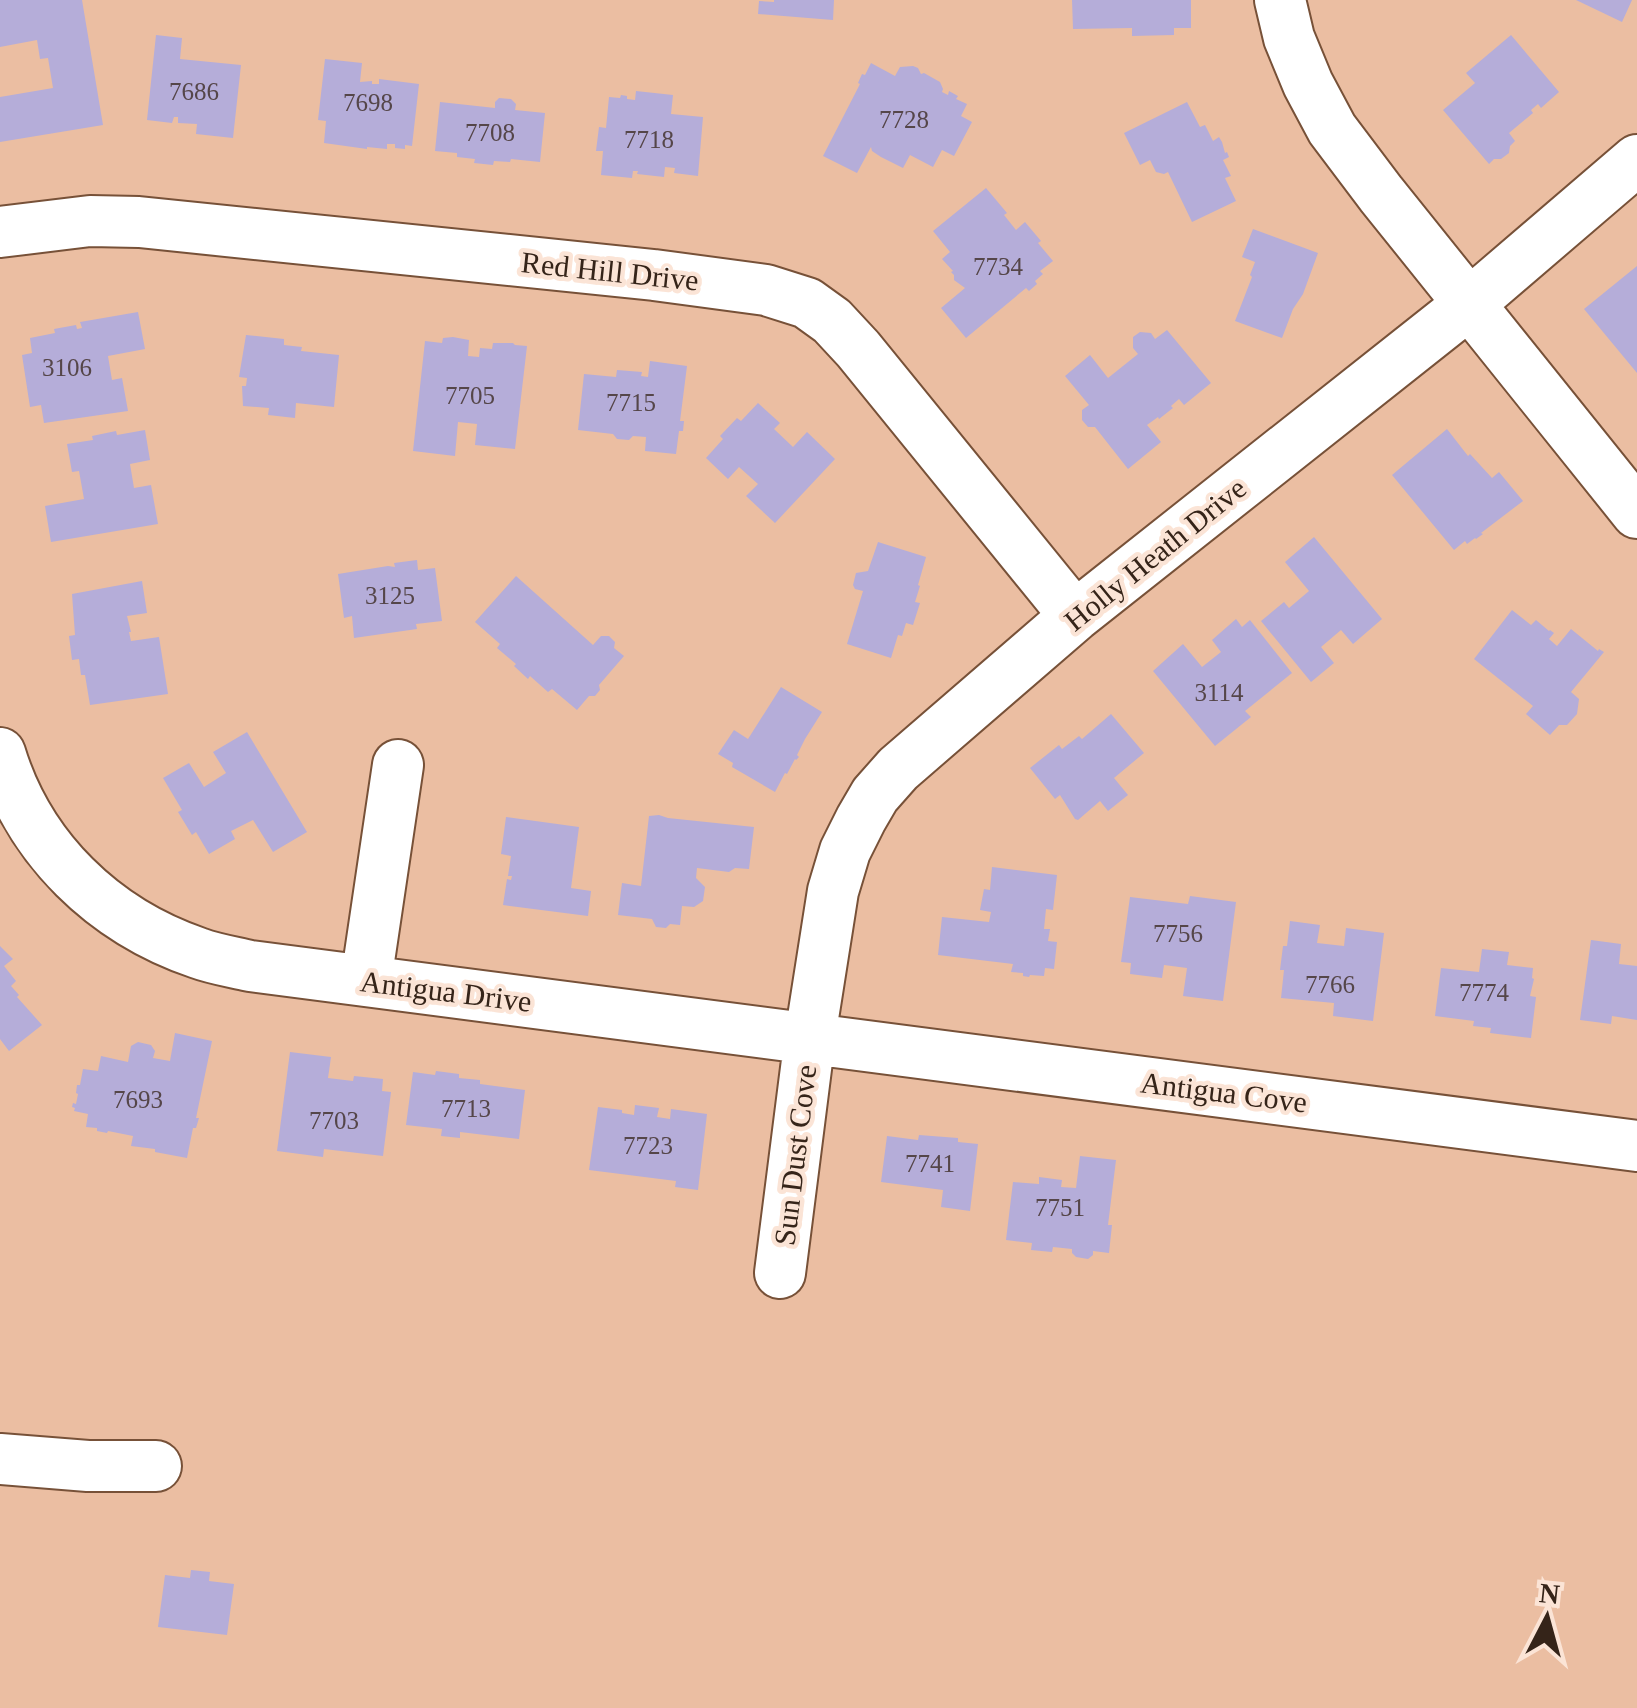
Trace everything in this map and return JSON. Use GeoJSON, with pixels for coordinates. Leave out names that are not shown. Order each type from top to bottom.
{"type":"FeatureCollection","features":[{"type":"Feature","properties":{"kind":"street"},"geometry":{"type":"LineString","coordinates":[[1280,0],[1289,38],[1332,129],[1637,512]]}},
{"type":"Feature","properties":{"kind":"street","name":"Holly Heath Drive"},"geometry":{"type":"LineString","coordinates":[[810,1038],[833,890],[860,819],[898,769],[1075,616],[1469,304],[1637,160]]}},
{"type":"Feature","properties":{"kind":"street","name":"Red Hill Drive"},"geometry":{"type":"LineString","coordinates":[[0,232],[90,221],[140,222],[687,278],[766,290],[807,303],[832,321],[858,349],[1075,616]]}},
{"type":"Feature","properties":{"kind":"street","name":"Antigua Drive"},"geometry":{"type":"LineString","coordinates":[[0,753],[14,792],[36,831],[96,899],[142,929],[198,953],[250,966],[810,1038]]}},
{"type":"Feature","properties":{"kind":"street"},"geometry":{"type":"LineString","coordinates":[[366,981],[398,765]]}},
{"type":"Feature","properties":{"kind":"street","name":"Antigua Cove"},"geometry":{"type":"LineString","coordinates":[[810,1038],[1637,1146]]}},
{"type":"Feature","properties":{"kind":"street","name":"Sun Dust Cove"},"geometry":{"type":"LineString","coordinates":[[780,1273],[810,1038]]}},
{"type":"Feature","properties":{"kind":"street"},"geometry":{"type":"LineString","coordinates":[[0,1459],[88,1466],[156,1466]]}},
{"type":"Feature","properties":{"kind":"building"},"geometry":{"type":"Polygon","coordinates":[[[0,0],[82,0],[103,125],[0,142],[0,97],[53,88],[48,58],[40,59],[37,40],[0,47],[0,0]]]}},
{"type":"Feature","properties":{"kind":"building"},"geometry":{"type":"Polygon","coordinates":[[[834,0],[833,20],[758,14],[759,1],[834,0]]]}},
{"type":"Feature","properties":{"kind":"building"},"geometry":{"type":"Polygon","coordinates":[[[1072,0],[1191,0],[1191,28],[1174,28],[1174,35],[1132,36],[1132,28],[1073,29],[1072,0]]]}},
{"type":"Feature","properties":{"kind":"building"},"geometry":{"type":"Polygon","coordinates":[[[1576,0],[1632,0],[1622,22],[1576,0]]]}},
{"type":"Feature","properties":{"kind":"building"},"geometry":{"type":"Polygon","coordinates":[[[156,35],[182,38],[180,59],[241,65],[233,138],[196,134],[197,124],[178,123],[178,117],[172,123],[147,120],[156,35]]]}},
{"type":"Feature","properties":{"kind":"building"},"geometry":{"type":"Polygon","coordinates":[[[1511,35],[1559,92],[1541,108],[1538,104],[1531,110],[1533,113],[1509,133],[1515,141],[1509,153],[1489,164],[1443,110],[1475,83],[1466,73],[1511,35]]]}},
{"type":"Feature","properties":{"kind":"building"},"geometry":{"type":"Polygon","coordinates":[[[325,59],[362,63],[360,82],[379,84],[379,79],[419,84],[412,146],[405,145],[405,149],[387,144],[387,149],[367,149],[324,143],[326,121],[318,120],[325,59]]]}},
{"type":"Feature","properties":{"kind":"building"},"geometry":{"type":"Polygon","coordinates":[[[871,63],[895,76],[900,67],[918,68],[921,74],[940,82],[942,92],[948,95],[949,91],[967,104],[961,116],[972,122],[954,156],[942,150],[933,167],[910,155],[903,168],[871,147],[857,173],[823,156],[871,63]]]}},
{"type":"Feature","properties":{"kind":"building"},"geometry":{"type":"Polygon","coordinates":[[[636,91],[673,95],[671,114],[703,117],[698,176],[674,173],[675,168],[665,167],[664,177],[637,174],[638,171],[633,171],[632,178],[601,175],[603,151],[596,151],[599,127],[606,128],[609,97],[621,95],[635,100],[636,91]]]}},
{"type":"Feature","properties":{"kind":"building"},"geometry":{"type":"Polygon","coordinates":[[[499,98],[511,99],[515,110],[545,113],[540,162],[511,159],[494,161],[493,165],[474,163],[475,159],[457,157],[457,153],[435,151],[440,102],[495,108],[499,98]]]}},
{"type":"Feature","properties":{"kind":"building"},"geometry":{"type":"Polygon","coordinates":[[[1187,102],[1200,127],[1205,125],[1213,141],[1219,137],[1227,152],[1229,157],[1223,160],[1231,176],[1225,178],[1236,201],[1192,222],[1168,172],[1156,172],[1150,160],[1140,165],[1124,133],[1187,102]]]}},
{"type":"Feature","properties":{"kind":"building"},"geometry":{"type":"Polygon","coordinates":[[[986,188],[1016,230],[1025,222],[1053,261],[1040,271],[1043,274],[1035,281],[1037,284],[1029,291],[1026,288],[966,338],[941,308],[965,288],[954,280],[953,271],[942,259],[950,252],[933,231],[986,188]]]}},
{"type":"Feature","properties":{"kind":"building"},"geometry":{"type":"Polygon","coordinates":[[[1253,229],[1318,253],[1282,338],[1235,321],[1255,262],[1242,257],[1253,229]]]}},
{"type":"Feature","properties":{"kind":"building"},"geometry":{"type":"Polygon","coordinates":[[[1637,266],[1637,373],[1584,309],[1637,266]]]}},
{"type":"Feature","properties":{"kind":"building"},"geometry":{"type":"Polygon","coordinates":[[[138,312],[145,349],[108,356],[112,380],[122,378],[128,411],[44,423],[41,405],[30,407],[22,355],[32,353],[30,338],[55,333],[54,329],[76,325],[77,329],[82,328],[80,322],[138,312]]]}},
{"type":"Feature","properties":{"kind":"building"},"geometry":{"type":"Polygon","coordinates":[[[1167,330],[1211,383],[1184,405],[1179,399],[1173,408],[1147,425],[1161,442],[1128,469],[1095,427],[1088,427],[1082,420],[1082,410],[1089,405],[1065,376],[1090,355],[1108,378],[1138,354],[1133,348],[1133,337],[1140,332],[1151,333],[1155,339],[1167,330]]]}},
{"type":"Feature","properties":{"kind":"building"},"geometry":{"type":"Polygon","coordinates":[[[246,335],[284,339],[284,345],[302,347],[301,351],[339,355],[334,407],[296,403],[295,418],[268,415],[269,408],[243,406],[242,386],[246,386],[247,378],[239,377],[246,335]]]}},
{"type":"Feature","properties":{"kind":"building"},"geometry":{"type":"Polygon","coordinates":[[[443,338],[469,340],[468,356],[479,357],[480,348],[492,349],[493,343],[527,346],[515,449],[475,445],[477,424],[458,422],[455,456],[413,451],[425,341],[442,343],[443,338]]]}},
{"type":"Feature","properties":{"kind":"building"},"geometry":{"type":"Polygon","coordinates":[[[650,361],[687,366],[680,421],[684,421],[683,431],[679,431],[676,454],[645,451],[646,437],[617,439],[613,434],[578,430],[584,374],[616,377],[617,370],[642,372],[641,376],[648,377],[650,361]]]}},
{"type":"Feature","properties":{"kind":"building"},"geometry":{"type":"Polygon","coordinates":[[[758,403],[780,423],[774,429],[793,447],[807,432],[835,459],[775,523],[746,496],[758,484],[739,467],[728,479],[706,458],[737,418],[741,421],[758,403]]]}},
{"type":"Feature","properties":{"kind":"building"},"geometry":{"type":"Polygon","coordinates":[[[1447,429],[1468,456],[1492,478],[1499,472],[1523,501],[1476,539],[1467,544],[1465,541],[1454,550],[1392,475],[1447,429]]]}},
{"type":"Feature","properties":{"kind":"building"},"geometry":{"type":"Polygon","coordinates":[[[145,430],[150,460],[130,464],[134,488],[151,485],[158,524],[51,542],[45,506],[84,499],[79,471],[72,472],[67,444],[116,431],[117,435],[145,430]]]}},
{"type":"Feature","properties":{"kind":"building"},"geometry":{"type":"Polygon","coordinates":[[[1314,537],[1382,619],[1353,644],[1341,630],[1321,647],[1334,663],[1311,682],[1261,621],[1284,602],[1289,608],[1309,591],[1285,562],[1314,537]]]}},
{"type":"Feature","properties":{"kind":"building"},"geometry":{"type":"Polygon","coordinates":[[[878,542],[926,557],[913,625],[906,623],[902,636],[898,635],[891,658],[847,644],[863,591],[853,585],[856,573],[868,571],[878,542]]]}},
{"type":"Feature","properties":{"kind":"building"},"geometry":{"type":"Polygon","coordinates":[[[417,560],[418,570],[435,568],[442,621],[416,624],[417,629],[354,638],[352,616],[344,618],[338,574],[395,567],[394,563],[417,560]]]}},
{"type":"Feature","properties":{"kind":"building"},"geometry":{"type":"Polygon","coordinates":[[[516,576],[593,645],[601,636],[609,636],[615,642],[614,648],[624,656],[599,685],[595,696],[589,696],[577,710],[552,689],[548,692],[530,676],[528,679],[497,648],[500,644],[475,622],[516,576]]]}},
{"type":"Feature","properties":{"kind":"building"},"geometry":{"type":"Polygon","coordinates":[[[142,581],[147,613],[127,616],[131,641],[159,637],[168,694],[90,705],[79,659],[72,660],[72,594],[142,581]]]}},
{"type":"Feature","properties":{"kind":"building"},"geometry":{"type":"Polygon","coordinates":[[[1512,610],[1531,625],[1536,620],[1554,633],[1549,639],[1557,646],[1571,629],[1604,652],[1571,692],[1579,699],[1577,714],[1550,735],[1526,714],[1533,706],[1474,659],[1512,610]]]}},
{"type":"Feature","properties":{"kind":"building"},"geometry":{"type":"Polygon","coordinates":[[[1236,619],[1242,627],[1250,620],[1292,673],[1245,711],[1251,717],[1215,746],[1153,671],[1183,644],[1202,667],[1221,652],[1212,640],[1236,619]]]}},
{"type":"Feature","properties":{"kind":"building"},"geometry":{"type":"Polygon","coordinates":[[[781,687],[822,712],[775,792],[732,767],[733,763],[718,754],[734,730],[748,739],[781,687]]]}},
{"type":"Feature","properties":{"kind":"building"},"geometry":{"type":"Polygon","coordinates":[[[1111,714],[1144,753],[1114,778],[1128,795],[1108,811],[1100,801],[1078,820],[1060,795],[1055,799],[1030,768],[1059,745],[1062,749],[1079,736],[1082,739],[1111,714]]]}},
{"type":"Feature","properties":{"kind":"building"},"geometry":{"type":"Polygon","coordinates":[[[247,732],[307,832],[273,852],[253,820],[231,831],[235,839],[209,854],[178,812],[182,810],[163,778],[189,763],[204,787],[226,773],[213,752],[247,732]]]}},
{"type":"Feature","properties":{"kind":"building"},"geometry":{"type":"Polygon","coordinates":[[[649,816],[754,827],[749,869],[735,868],[729,872],[697,868],[696,878],[705,887],[703,901],[694,907],[682,906],[680,925],[670,924],[666,928],[656,927],[652,919],[618,915],[622,883],[641,886],[649,816]]]}},
{"type":"Feature","properties":{"kind":"building"},"geometry":{"type":"Polygon","coordinates":[[[506,817],[579,827],[571,888],[591,891],[588,916],[503,905],[507,879],[512,876],[508,876],[511,856],[501,854],[506,817]]]}},
{"type":"Feature","properties":{"kind":"building"},"geometry":{"type":"Polygon","coordinates":[[[992,867],[1057,875],[1053,910],[1046,909],[1044,929],[1050,929],[1048,941],[1057,942],[1054,969],[1045,968],[1044,976],[1011,972],[1013,964],[938,955],[942,917],[989,922],[991,912],[980,910],[984,889],[990,890],[992,867]]]}},
{"type":"Feature","properties":{"kind":"building"},"geometry":{"type":"Polygon","coordinates":[[[1190,896],[1236,902],[1223,1001],[1183,996],[1187,968],[1164,965],[1162,978],[1130,974],[1131,963],[1121,962],[1130,897],[1188,904],[1190,896]]]}},
{"type":"Feature","properties":{"kind":"building"},"geometry":{"type":"Polygon","coordinates":[[[1290,921],[1320,925],[1317,943],[1344,946],[1346,928],[1384,933],[1373,1021],[1333,1016],[1334,1003],[1281,998],[1284,970],[1280,970],[1290,921]]]}},
{"type":"Feature","properties":{"kind":"building"},"geometry":{"type":"Polygon","coordinates":[[[1591,940],[1621,944],[1619,964],[1637,966],[1637,1020],[1612,1016],[1611,1024],[1580,1020],[1591,940]]]}},
{"type":"Feature","properties":{"kind":"building"},"geometry":{"type":"Polygon","coordinates":[[[0,946],[13,959],[4,966],[16,981],[11,986],[42,1025],[9,1051],[0,1039],[0,946]]]}},
{"type":"Feature","properties":{"kind":"building"},"geometry":{"type":"Polygon","coordinates":[[[1482,949],[1509,952],[1507,965],[1533,968],[1530,996],[1536,997],[1531,1038],[1490,1033],[1491,1028],[1473,1026],[1474,1021],[1435,1016],[1441,968],[1479,972],[1482,949]]]}},
{"type":"Feature","properties":{"kind":"building"},"geometry":{"type":"Polygon","coordinates":[[[175,1033],[212,1041],[199,1118],[187,1158],[131,1146],[133,1136],[86,1127],[88,1114],[72,1107],[76,1104],[83,1069],[98,1071],[101,1056],[128,1062],[131,1046],[138,1042],[151,1045],[155,1051],[153,1058],[170,1061],[175,1033]]]}},
{"type":"Feature","properties":{"kind":"building"},"geometry":{"type":"Polygon","coordinates":[[[290,1052],[331,1057],[328,1078],[383,1079],[382,1091],[391,1092],[383,1156],[324,1149],[323,1157],[277,1151],[290,1052]]]}},
{"type":"Feature","properties":{"kind":"building"},"geometry":{"type":"Polygon","coordinates":[[[436,1071],[480,1080],[480,1084],[525,1090],[519,1139],[460,1132],[460,1138],[441,1136],[442,1129],[406,1125],[413,1072],[435,1075],[436,1071]]]}},
{"type":"Feature","properties":{"kind":"building"},"geometry":{"type":"Polygon","coordinates":[[[635,1105],[659,1108],[657,1117],[670,1119],[671,1109],[707,1114],[698,1190],[675,1187],[676,1181],[589,1170],[598,1107],[634,1115],[635,1105]]]}},
{"type":"Feature","properties":{"kind":"building"},"geometry":{"type":"Polygon","coordinates":[[[919,1135],[978,1144],[970,1211],[941,1207],[943,1190],[881,1182],[887,1136],[918,1140],[919,1135]]]}},
{"type":"Feature","properties":{"kind":"building"},"geometry":{"type":"Polygon","coordinates":[[[1080,1156],[1116,1160],[1108,1225],[1112,1225],[1109,1253],[1093,1251],[1088,1259],[1076,1257],[1072,1249],[1031,1250],[1032,1243],[1006,1240],[1013,1182],[1039,1184],[1039,1177],[1062,1180],[1061,1187],[1076,1188],[1080,1156]]]}},
{"type":"Feature","properties":{"kind":"building"},"geometry":{"type":"Polygon","coordinates":[[[191,1570],[210,1572],[209,1581],[234,1584],[227,1635],[158,1627],[165,1575],[190,1578],[191,1570]]]}}]}
